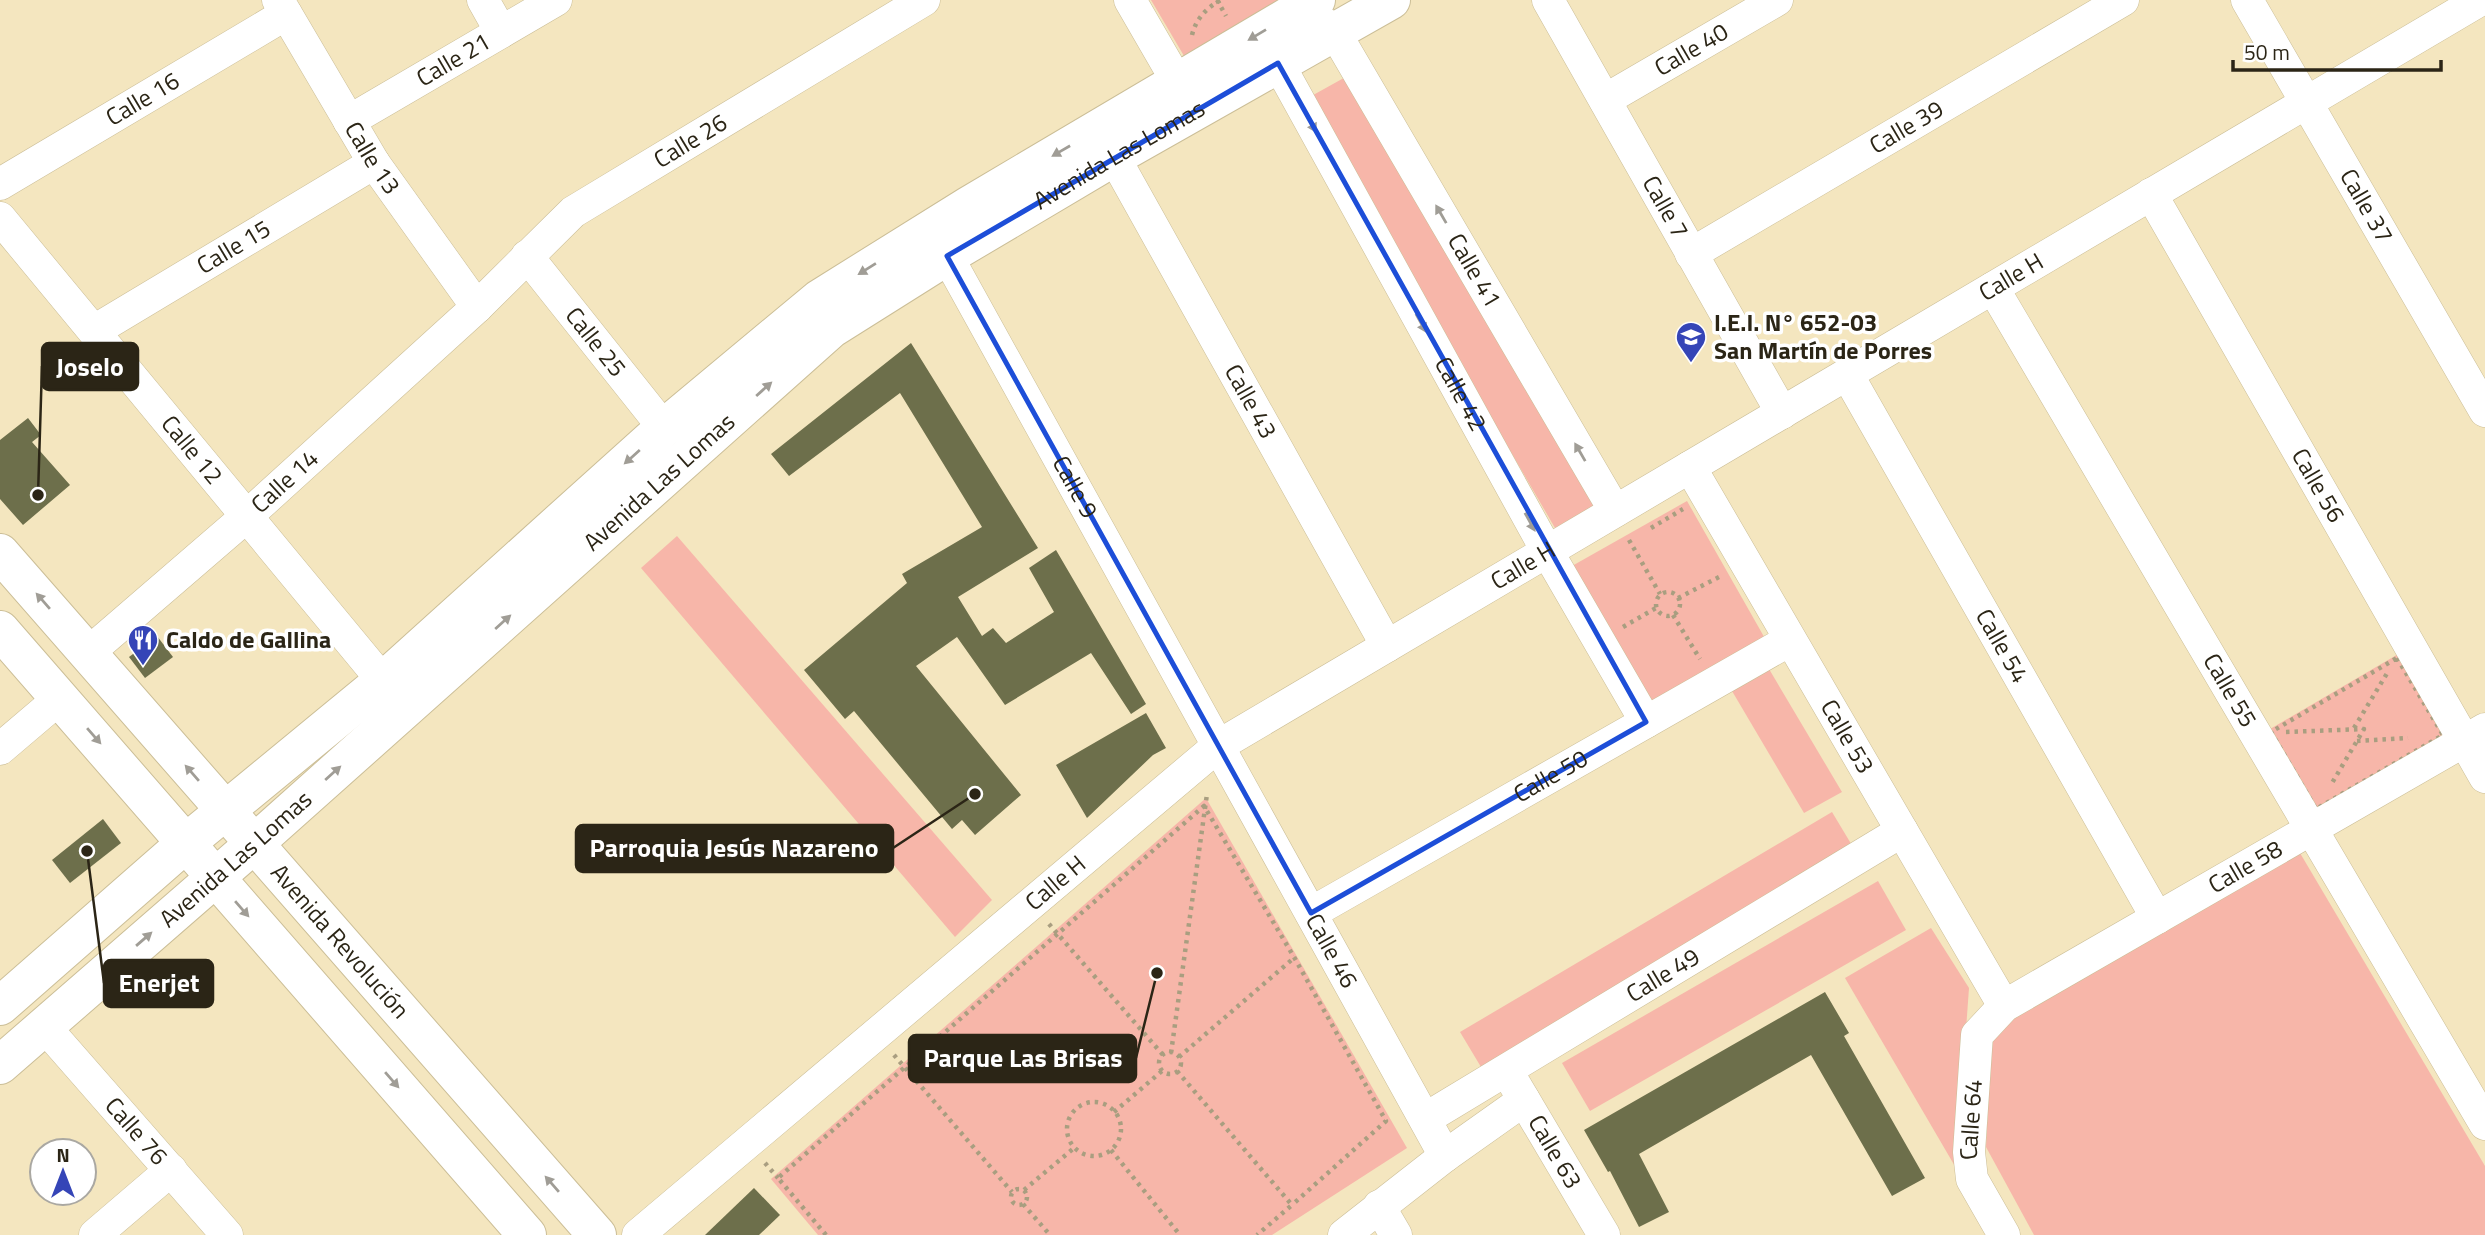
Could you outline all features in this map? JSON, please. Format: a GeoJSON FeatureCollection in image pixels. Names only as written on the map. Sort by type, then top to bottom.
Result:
{"type":"FeatureCollection","features":[{"type":"Feature","properties":{"kind":"street"},"geometry":{"type":"LineString","coordinates":[[483,0],[502,32]]}},
{"type":"Feature","properties":{"kind":"street","name":"Calle 21"},"geometry":{"type":"LineString","coordinates":[[349,121],[556,0]]}},
{"type":"Feature","properties":{"kind":"street","name":"Calle 26"},"geometry":{"type":"LineString","coordinates":[[477,307],[573,212],[924,0]]}},
{"type":"Feature","properties":{"kind":"street"},"geometry":{"type":"LineString","coordinates":[[1130,0],[1178,83]]}},
{"type":"Feature","properties":{"kind":"street","name":"Avenida Las Lomas"},"geometry":{"type":"LineString","coordinates":[[0,1065],[255,843],[831,329],[940,242],[1178,83],[1313,9],[1391,0]]}},
{"type":"Feature","properties":{"kind":"street","name":"Calle 7"},"geometry":{"type":"LineString","coordinates":[[1548,0],[1782,413]]}},
{"type":"Feature","properties":{"kind":"street","name":"Calle 40"},"geometry":{"type":"LineString","coordinates":[[1605,100],[1777,0]]}},
{"type":"Feature","properties":{"kind":"street","name":"Calle 39"},"geometry":{"type":"LineString","coordinates":[[1691,254],[2123,0]]}},
{"type":"Feature","properties":{"kind":"street","name":"Calle 37"},"geometry":{"type":"LineString","coordinates":[[2247,0],[2485,411]]}},
{"type":"Feature","properties":{"kind":"street","name":"Calle H"},"geometry":{"type":"LineString","coordinates":[[638,1235],[1218,746],[2483,0]]}},
{"type":"Feature","properties":{"kind":"street","name":"Calle 13"},"geometry":{"type":"LineString","coordinates":[[282,7],[374,163],[477,307]]}},
{"type":"Feature","properties":{"kind":"street","name":"Calle 16"},"geometry":{"type":"LineString","coordinates":[[0,184],[282,7]]}},
{"type":"Feature","properties":{"kind":"street","name":"Avenida Las Lomas"},"geometry":{"type":"LineString","coordinates":[[3,998],[383,681],[664,428],[819,299],[1114,157],[1278,64],[1313,9]]}},
{"type":"Feature","properties":{"kind":"street","name":"Calle 41"},"geometry":{"type":"LineString","coordinates":[[1313,9],[1615,511]]}},
{"type":"Feature","properties":{"kind":"street","name":"Calle 42"},"geometry":{"type":"LineString","coordinates":[[1278,64],[1547,551],[1646,722]]}},
{"type":"Feature","properties":{"kind":"street","name":"Calle 43"},"geometry":{"type":"LineString","coordinates":[[1114,157],[1387,646]]}},
{"type":"Feature","properties":{"kind":"street","name":"Calle 15"},"geometry":{"type":"LineString","coordinates":[[94,331],[374,163]]}},
{"type":"Feature","properties":{"kind":"street","name":"Calle 56"},"geometry":{"type":"LineString","coordinates":[[2151,194],[2405,654],[2474,735],[2485,777]]}},
{"type":"Feature","properties":{"kind":"street","name":"Calle 12"},"geometry":{"type":"LineString","coordinates":[[0,218],[383,681]]}},
{"type":"Feature","properties":{"kind":"street","name":"Calle 9"},"geometry":{"type":"LineString","coordinates":[[940,242],[1218,746]]}},
{"type":"Feature","properties":{"kind":"street","name":"Calle 25"},"geometry":{"type":"LineString","coordinates":[[527,256],[664,428]]}},
{"type":"Feature","properties":{"kind":"street","name":"Calle 55"},"geometry":{"type":"LineString","coordinates":[[1993,288],[2314,815],[2476,1089],[2485,1124]]}},
{"type":"Feature","properties":{"kind":"street","name":"Calle 14"},"geometry":{"type":"LineString","coordinates":[[88,653],[247,516],[477,307]]}},
{"type":"Feature","properties":{"kind":"street","name":"Calle 54"},"geometry":{"type":"LineString","coordinates":[[1847,374],[2157,918]]}},
{"type":"Feature","properties":{"kind":"street","name":"Calle 53"},"geometry":{"type":"LineString","coordinates":[[1690,467],[2004,1006]]}},
{"type":"Feature","properties":{"kind":"street","name":"Avenida Revolución"},"geometry":{"type":"LineString","coordinates":[[0,553],[597,1235]]}},
{"type":"Feature","properties":{"kind":"street"},"geometry":{"type":"LineString","coordinates":[[0,630],[527,1235]]}},
{"type":"Feature","properties":{"kind":"street","name":"Calle 50"},"geometry":{"type":"LineString","coordinates":[[1316,923],[1646,722],[1790,640]]}},
{"type":"Feature","properties":{"kind":"street"},"geometry":{"type":"LineString","coordinates":[[0,749],[60,698]]}},
{"type":"Feature","properties":{"kind":"street","name":"Calle 58"},"geometry":{"type":"LineString","coordinates":[[2004,1006],[2157,918],[2314,815],[2474,735]]}},
{"type":"Feature","properties":{"kind":"street","name":"Calle 46"},"geometry":{"type":"LineString","coordinates":[[1218,746],[1445,1156]]}},
{"type":"Feature","properties":{"kind":"street","name":"Calle 49"},"geometry":{"type":"LineString","coordinates":[[1425,1119],[1902,831]]}},
{"type":"Feature","properties":{"kind":"street","name":"Calle 64"},"geometry":{"type":"LineString","coordinates":[[2004,1006],[1977,1035],[1969,1152],[1972,1179],[2004,1235]]}},
{"type":"Feature","properties":{"kind":"street","name":"Calle 76"},"geometry":{"type":"LineString","coordinates":[[44,1026],[227,1235]]}},
{"type":"Feature","properties":{"kind":"street","name":"Calle 63"},"geometry":{"type":"LineString","coordinates":[[1506,1070],[1604,1235]]}},
{"type":"Feature","properties":{"kind":"street"},"geometry":{"type":"LineString","coordinates":[[1343,1235],[1445,1156],[1524,1100]]}},
{"type":"Feature","properties":{"kind":"street"},"geometry":{"type":"LineString","coordinates":[[95,1235],[171,1170]]}},
{"type":"Feature","properties":{"kind":"street"},"geometry":{"type":"LineString","coordinates":[[1379,1206],[1396,1235]]}},
{"type":"Feature","properties":{"kind":"path"},"geometry":{"type":"LineString","coordinates":[[1619,545],[1684,509],[1690,520]]}},
{"type":"Feature","properties":{"kind":"path"},"geometry":{"type":"LineString","coordinates":[[1629,540],[1660,594]]}},
{"type":"Feature","properties":{"kind":"path"},"geometry":{"type":"LineString","coordinates":[[1716,564],[1728,586]]}},
{"type":"Feature","properties":{"kind":"path"},"geometry":{"type":"LineString","coordinates":[[1678,598],[1722,575]]}},
{"type":"Feature","properties":{"kind":"path"},"geometry":{"type":"LineString","coordinates":[[1668,592],[1678,598],[1680,606],[1673,615],[1661,615],[1656,608],[1656,600],[1660,594],[1668,592]]}},
{"type":"Feature","properties":{"kind":"path"},"geometry":{"type":"LineString","coordinates":[[1616,631],[1656,608]]}},
{"type":"Feature","properties":{"kind":"path"},"geometry":{"type":"LineString","coordinates":[[1673,615],[1706,670]]}},
{"type":"Feature","properties":{"kind":"path"},"geometry":{"type":"LineString","coordinates":[[2353,729],[2405,654]]}},
{"type":"Feature","properties":{"kind":"path"},"geometry":{"type":"LineString","coordinates":[[2264,734],[2405,654]]}},
{"type":"Feature","properties":{"kind":"path"},"geometry":{"type":"LineString","coordinates":[[2264,734],[2314,815],[2443,735],[2405,654]]}},
{"type":"Feature","properties":{"kind":"path"},"geometry":{"type":"LineString","coordinates":[[2264,734],[2364,729],[2329,787]]}},
{"type":"Feature","properties":{"kind":"path"},"geometry":{"type":"LineString","coordinates":[[1171,1053],[1204,806],[1218,746]]}},
{"type":"Feature","properties":{"kind":"path"},"geometry":{"type":"LineString","coordinates":[[826,1235],[778,1178],[1204,806]]}},
{"type":"Feature","properties":{"kind":"path"},"geometry":{"type":"LineString","coordinates":[[1204,806],[1294,957],[1386,1121],[1257,1235]]}},
{"type":"Feature","properties":{"kind":"path"},"geometry":{"type":"LineString","coordinates":[[1031,904],[1163,1055]]}},
{"type":"Feature","properties":{"kind":"path"},"geometry":{"type":"LineString","coordinates":[[1179,1057],[1294,957],[1316,923]]}},
{"type":"Feature","properties":{"kind":"path"},"geometry":{"type":"LineString","coordinates":[[876,1034],[1012,1192]]}},
{"type":"Feature","properties":{"kind":"path"},"geometry":{"type":"LineString","coordinates":[[1171,1053],[1179,1057],[1181,1064],[1177,1071],[1172,1074],[1162,1071],[1159,1061],[1163,1055],[1171,1053]]}},
{"type":"Feature","properties":{"kind":"path"},"geometry":{"type":"LineString","coordinates":[[1114,1112],[1162,1071]]}},
{"type":"Feature","properties":{"kind":"path"},"geometry":{"type":"LineString","coordinates":[[1177,1071],[1292,1205]]}},
{"type":"Feature","properties":{"kind":"path"},"geometry":{"type":"LineString","coordinates":[[1085,1104],[1102,1104],[1114,1112],[1121,1130],[1119,1139],[1111,1150],[1091,1156],[1074,1148],[1067,1132],[1068,1123],[1077,1108],[1085,1104]]}},
{"type":"Feature","properties":{"kind":"path"},"geometry":{"type":"LineString","coordinates":[[1024,1190],[1074,1148]]}},
{"type":"Feature","properties":{"kind":"path"},"geometry":{"type":"LineString","coordinates":[[1111,1150],[1180,1235]]}},
{"type":"Feature","properties":{"kind":"path"},"geometry":{"type":"LineString","coordinates":[[1023,1204],[1018,1205],[1010,1197],[1017,1188],[1024,1190]]}},
{"type":"Feature","properties":{"kind":"path"},"geometry":{"type":"LineString","coordinates":[[1023,1204],[1027,1197],[1024,1190]]}},
{"type":"Feature","properties":{"kind":"path"},"geometry":{"type":"LineString","coordinates":[[1023,1204],[1050,1235]]}},
{"type":"Feature","properties":{"kind":"highlighted area"},"geometry":{"type":"Polygon","coordinates":[[[1278,63],[1646,722],[1311,913],[947,256],[1278,63]]]}},
{"type":"Feature","properties":{"kind":"shaded area"},"geometry":{"type":"Polygon","coordinates":[[[1151,0],[1281,0],[1187,61],[1151,0]]]}},
{"type":"Feature","properties":{"kind":"shaded area"},"geometry":{"type":"Polygon","coordinates":[[[1351,74],[1600,502],[1555,528],[1306,99],[1351,74]]]}},
{"type":"Feature","properties":{"kind":"shaded area"},"geometry":{"type":"Polygon","coordinates":[[[1687,501],[1767,642],[1652,707],[1572,566],[1687,501]]]}},
{"type":"Feature","properties":{"kind":"shaded area"},"geometry":{"type":"Polygon","coordinates":[[[677,536],[992,900],[955,937],[641,568],[677,536]]]}},
{"type":"Feature","properties":{"kind":"shaded area"},"geometry":{"type":"Polygon","coordinates":[[[2400,653],[2449,736],[2314,815],[2265,732],[2400,653]]]}},
{"type":"Feature","properties":{"kind":"shaded area"},"geometry":{"type":"Polygon","coordinates":[[[1769,669],[1842,792],[1804,813],[1732,691],[1769,669]]]}},
{"type":"Feature","properties":{"kind":"shaded area"},"geometry":{"type":"Polygon","coordinates":[[[1206,798],[1407,1148],[1272,1235],[818,1235],[771,1179],[1206,798]]]}},
{"type":"Feature","properties":{"kind":"shaded area"},"geometry":{"type":"Polygon","coordinates":[[[1832,812],[1853,847],[1481,1067],[1460,1032],[1832,812]]]}},
{"type":"Feature","properties":{"kind":"shaded area"},"geometry":{"type":"Polygon","coordinates":[[[2300,853],[2485,1166],[2485,1235],[2034,1235],[1986,1147],[1991,1036],[2002,1024],[2300,853]]]}},
{"type":"Feature","properties":{"kind":"shaded area"},"geometry":{"type":"Polygon","coordinates":[[[1878,881],[1906,930],[1590,1111],[1562,1063],[1878,881]]]}},
{"type":"Feature","properties":{"kind":"shaded area"},"geometry":{"type":"Polygon","coordinates":[[[1931,928],[1969,988],[1956,1168],[1845,978],[1931,928]]]}},
{"type":"Feature","properties":{"kind":"building"},"geometry":{"type":"Polygon","coordinates":[[[911,343],[1038,548],[958,597],[982,636],[993,628],[1006,643],[1054,612],[1029,568],[1056,550],[1146,704],[1131,714],[1091,653],[1005,705],[957,637],[916,666],[1021,795],[975,835],[962,820],[952,829],[854,711],[845,719],[804,670],[907,583],[902,574],[982,527],[900,393],[789,476],[771,454],[911,343]]]}},
{"type":"Feature","properties":{"kind":"building"},"geometry":{"type":"Polygon","coordinates":[[[28,418],[41,435],[32,442],[70,485],[23,525],[0,499],[0,440],[28,418]]]}},
{"type":"Feature","properties":{"kind":"building"},"geometry":{"type":"Polygon","coordinates":[[[157,636],[173,657],[145,678],[129,657],[157,636]]]}},
{"type":"Feature","properties":{"kind":"building"},"geometry":{"type":"Polygon","coordinates":[[[1146,713],[1166,748],[1153,755],[1087,818],[1056,765],[1146,713]]]}},
{"type":"Feature","properties":{"kind":"building"},"geometry":{"type":"Polygon","coordinates":[[[103,819],[121,843],[70,883],[52,860],[103,819]]]}},
{"type":"Feature","properties":{"kind":"building"},"geometry":{"type":"Polygon","coordinates":[[[1825,992],[1849,1033],[1844,1036],[1925,1178],[1892,1196],[1811,1055],[1639,1154],[1669,1212],[1639,1227],[1610,1171],[1608,1172],[1584,1130],[1825,992]]]}},
{"type":"Feature","properties":{"kind":"building"},"geometry":{"type":"Polygon","coordinates":[[[754,1188],[780,1215],[759,1235],[705,1235],[754,1188]]]}},
{"type":"Feature","properties":{"kind":"place","name":"I.E.I. N° 652-03 San Martín de Porres"},"geometry":{"type":"Point","coordinates":[1691,364]}},
{"type":"Feature","properties":{"kind":"place","name":"Joselo"},"geometry":{"type":"Point","coordinates":[38,495]}},
{"type":"Feature","properties":{"kind":"place","name":"Caldo de Gallina"},"geometry":{"type":"Point","coordinates":[143,667]}},
{"type":"Feature","properties":{"kind":"place","name":"Parroquia Jesús Nazareno"},"geometry":{"type":"Point","coordinates":[975,794]}},
{"type":"Feature","properties":{"kind":"place","name":"Enerjet"},"geometry":{"type":"Point","coordinates":[87,851]}},
{"type":"Feature","properties":{"kind":"place","name":"Parque Las Brisas"},"geometry":{"type":"Point","coordinates":[1157,973]}}]}
